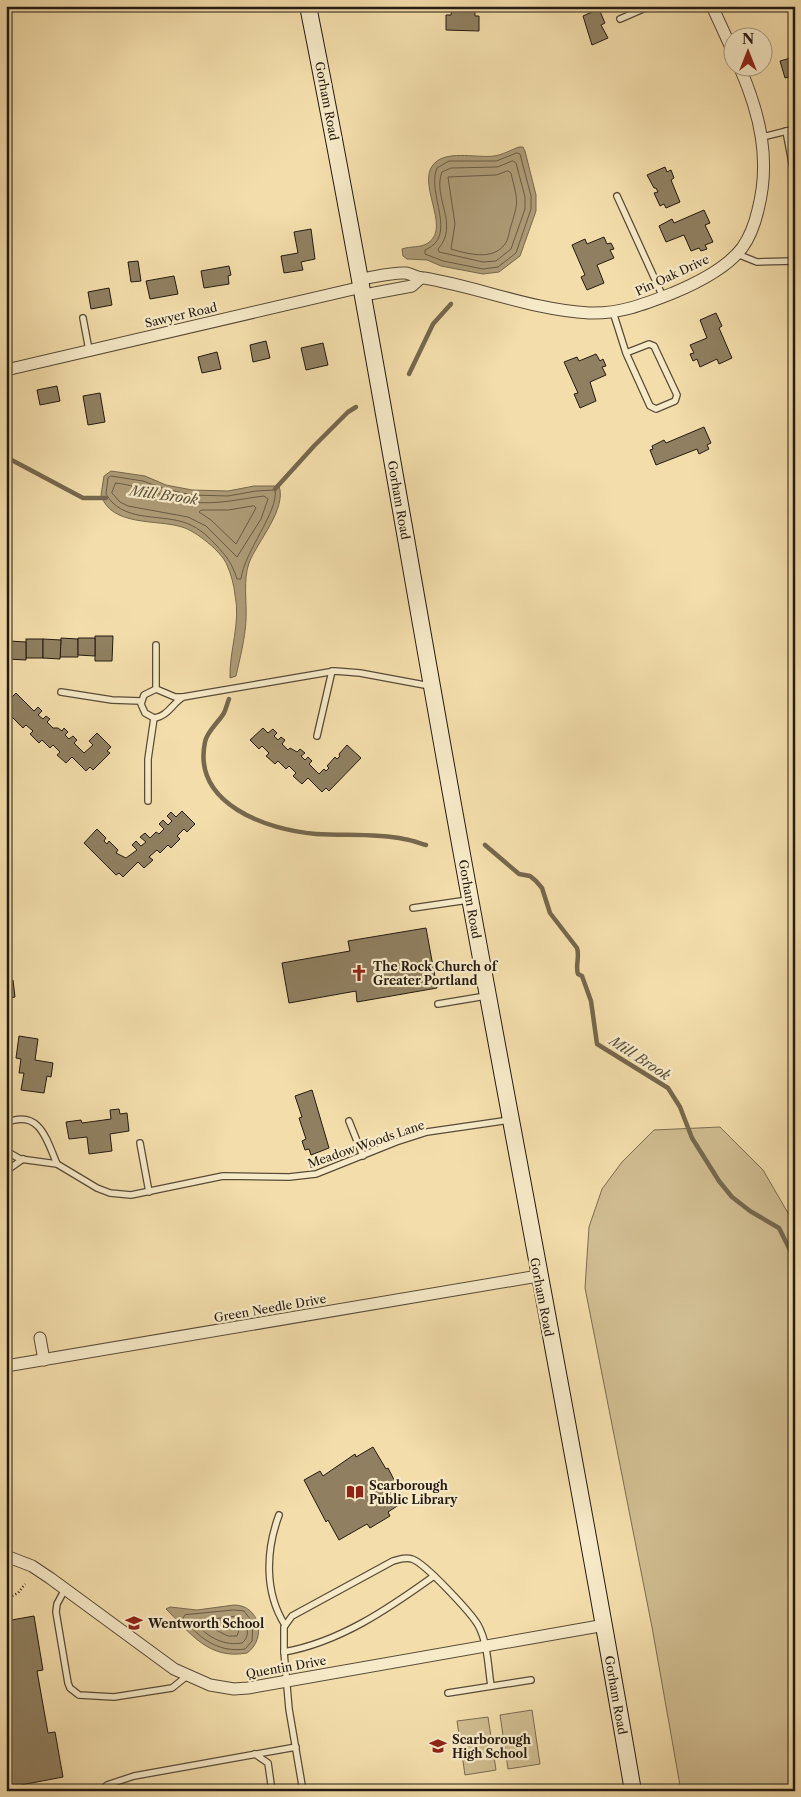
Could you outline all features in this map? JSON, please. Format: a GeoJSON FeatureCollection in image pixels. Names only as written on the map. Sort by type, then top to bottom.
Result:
{"type":"FeatureCollection","features":[{"type":"Feature","properties":{"kind":"main road","name":"Gorham Road"},"geometry":{"type":"LineString","coordinates":[[308,6],[362,287],[470,899],[633,1791]]}},
{"type":"Feature","properties":{"kind":"street"},"geometry":{"type":"LineString","coordinates":[[712,6],[724,32]]}},
{"type":"Feature","properties":{"kind":"street","name":"Pin Oak Drive"},"geometry":{"type":"LineString","coordinates":[[362,287],[403,273],[558,309],[613,312],[643,305],[712,272],[737,254],[751,233],[760,202],[764,169],[762,137],[753,98],[744,78]]}},
{"type":"Feature","properties":{"kind":"street"},"geometry":{"type":"LineString","coordinates":[[362,287],[412,286],[421,278]]}},
{"type":"Feature","properties":{"kind":"street","name":"Sawyer Road"},"geometry":{"type":"LineString","coordinates":[[6,370],[362,287]]}},
{"type":"Feature","properties":{"kind":"street","name":"Green Needle Drive"},"geometry":{"type":"LineString","coordinates":[[6,1366],[538,1276]]}},
{"type":"Feature","properties":{"kind":"street"},"geometry":{"type":"LineString","coordinates":[[40,1338],[44,1360]]}},
{"type":"Feature","properties":{"kind":"street","name":"Quentin Drive"},"geometry":{"type":"LineString","coordinates":[[6,1556],[32,1566],[151,1653],[187,1676],[210,1685],[234,1689],[604,1625]]}},
{"type":"Feature","properties":{"kind":"lane"},"geometry":{"type":"LineString","coordinates":[[620,19],[650,6]]}},
{"type":"Feature","properties":{"kind":"lane"},"geometry":{"type":"LineString","coordinates":[[762,137],[795,129]]}},
{"type":"Feature","properties":{"kind":"lane"},"geometry":{"type":"LineString","coordinates":[[786,131],[795,179]]}},
{"type":"Feature","properties":{"kind":"lane"},"geometry":{"type":"LineString","coordinates":[[617,196],[662,297]]}},
{"type":"Feature","properties":{"kind":"lane"},"geometry":{"type":"LineString","coordinates":[[737,254],[757,262],[795,261]]}},
{"type":"Feature","properties":{"kind":"lane"},"geometry":{"type":"LineString","coordinates":[[613,312],[626,353],[650,406],[656,409],[675,401],[677,395],[654,346],[649,344],[626,353]]}},
{"type":"Feature","properties":{"kind":"lane"},"geometry":{"type":"LineString","coordinates":[[83,318],[88,350]]}},
{"type":"Feature","properties":{"kind":"lane"},"geometry":{"type":"LineString","coordinates":[[156,645],[156,689]]}},
{"type":"Feature","properties":{"kind":"lane"},"geometry":{"type":"LineString","coordinates":[[182,697],[174,703],[164,716],[154,718],[145,714],[142,701],[146,692],[156,689],[175,697],[182,697],[332,672],[354,672],[432,686]]}},
{"type":"Feature","properties":{"kind":"lane"},"geometry":{"type":"LineString","coordinates":[[317,736],[332,672]]}},
{"type":"Feature","properties":{"kind":"lane"},"geometry":{"type":"LineString","coordinates":[[60,692],[112,700],[142,701]]}},
{"type":"Feature","properties":{"kind":"lane"},"geometry":{"type":"LineString","coordinates":[[148,801],[148,759],[154,718]]}},
{"type":"Feature","properties":{"kind":"lane"},"geometry":{"type":"LineString","coordinates":[[413,908],[470,899]]}},
{"type":"Feature","properties":{"kind":"lane"},"geometry":{"type":"LineString","coordinates":[[438,1004],[488,996]]}},
{"type":"Feature","properties":{"kind":"lane"},"geometry":{"type":"LineString","coordinates":[[6,1123],[25,1120],[38,1126],[45,1134],[57,1164]]}},
{"type":"Feature","properties":{"kind":"lane","name":"Meadow Woods Lane"},"geometry":{"type":"LineString","coordinates":[[6,1151],[22,1159],[57,1164],[97,1188],[110,1193],[130,1195],[223,1176],[304,1176],[316,1174],[427,1132],[510,1120]]}},
{"type":"Feature","properties":{"kind":"lane"},"geometry":{"type":"LineString","coordinates":[[349,1121],[363,1156]]}},
{"type":"Feature","properties":{"kind":"lane"},"geometry":{"type":"LineString","coordinates":[[140,1143],[150,1192]]}},
{"type":"Feature","properties":{"kind":"lane"},"geometry":{"type":"LineString","coordinates":[[6,1171],[22,1159]]}},
{"type":"Feature","properties":{"kind":"lane"},"geometry":{"type":"LineString","coordinates":[[279,1515],[272,1534],[270,1569],[275,1606],[285,1625]]}},
{"type":"Feature","properties":{"kind":"lane"},"geometry":{"type":"LineString","coordinates":[[303,1791],[286,1681],[284,1652],[283,1632],[285,1625],[292,1616],[399,1559],[415,1560],[434,1576],[478,1625],[485,1646],[491,1686]]}},
{"type":"Feature","properties":{"kind":"lane"},"geometry":{"type":"LineString","coordinates":[[284,1652],[303,1649],[337,1638],[401,1599],[434,1576]]}},
{"type":"Feature","properties":{"kind":"lane"},"geometry":{"type":"LineString","coordinates":[[65,1589],[57,1604],[56,1612],[68,1683],[74,1692],[86,1696],[128,1696],[172,1688],[187,1676]]}},
{"type":"Feature","properties":{"kind":"lane"},"geometry":{"type":"LineString","coordinates":[[448,1693],[531,1680]]}},
{"type":"Feature","properties":{"kind":"lane"},"geometry":{"type":"LineString","coordinates":[[101,1791],[107,1785],[134,1776],[296,1746]]}},
{"type":"Feature","properties":{"kind":"lane"},"geometry":{"type":"LineString","coordinates":[[255,1754],[268,1763],[272,1791]]}},
{"type":"Feature","properties":{"kind":"path"},"geometry":{"type":"LineString","coordinates":[[6,1599],[18,1592],[25,1584]]}},
{"type":"Feature","properties":{"kind":"shaded area"},"geometry":{"type":"Polygon","coordinates":[[[720,1127],[763,1170],[795,1225],[795,1791],[681,1791],[652,1627],[585,1288],[589,1227],[602,1189],[622,1162],[654,1130],[720,1127]]]}},
{"type":"Feature","properties":{"kind":"shaded area"},"geometry":{"type":"Polygon","coordinates":[[[532,1710],[540,1764],[508,1769],[500,1715],[532,1710]]]}},
{"type":"Feature","properties":{"kind":"shaded area"},"geometry":{"type":"Polygon","coordinates":[[[488,1717],[496,1770],[465,1775],[457,1721],[488,1717]]]}},
{"type":"Feature","properties":{"kind":"water"},"geometry":{"type":"Polygon","coordinates":[[[523,147],[525,151],[536,195],[536,211],[520,256],[499,272],[483,274],[441,266],[427,260],[407,259],[403,256],[402,249],[425,245],[435,236],[435,215],[429,179],[430,169],[437,161],[449,156],[494,156],[523,147]]]}},
{"type":"Feature","properties":{"kind":"water"},"geometry":{"type":"Polygon","coordinates":[[[111,471],[145,476],[166,485],[192,490],[228,491],[254,486],[279,486],[279,505],[247,570],[245,627],[236,676],[230,678],[237,616],[236,605],[234,587],[224,560],[208,543],[188,529],[136,520],[114,512],[106,505],[101,495],[104,476],[111,471]]]}},
{"type":"Feature","properties":{"kind":"water"},"geometry":{"type":"Polygon","coordinates":[[[234,1605],[243,1606],[250,1611],[255,1616],[258,1624],[257,1640],[247,1653],[222,1653],[211,1649],[193,1636],[166,1609],[170,1607],[197,1610],[234,1605]]]}},
{"type":"Feature","properties":{"kind":"building"},"geometry":{"type":"Polygon","coordinates":[[[452,6],[475,6],[475,16],[479,16],[479,31],[446,30],[446,15],[451,15],[452,6]]]}},
{"type":"Feature","properties":{"kind":"building"},"geometry":{"type":"Polygon","coordinates":[[[599,9],[605,23],[601,25],[608,38],[592,45],[583,16],[599,9]]]}},
{"type":"Feature","properties":{"kind":"building"},"geometry":{"type":"Polygon","coordinates":[[[794,57],[795,75],[785,78],[780,61],[794,57]]]}},
{"type":"Feature","properties":{"kind":"building"},"geometry":{"type":"Polygon","coordinates":[[[665,167],[667,172],[671,170],[674,178],[671,180],[680,202],[666,208],[664,204],[660,206],[654,193],[658,192],[647,175],[665,167]]]}},
{"type":"Feature","properties":{"kind":"building"},"geometry":{"type":"Polygon","coordinates":[[[704,210],[710,223],[705,225],[713,242],[705,245],[707,249],[701,251],[699,248],[691,251],[684,235],[666,242],[659,226],[672,219],[674,223],[704,210]]]}},
{"type":"Feature","properties":{"kind":"building"},"geometry":{"type":"Polygon","coordinates":[[[311,229],[315,259],[301,262],[303,270],[284,273],[281,256],[298,253],[294,232],[311,229]]]}},
{"type":"Feature","properties":{"kind":"building"},"geometry":{"type":"Polygon","coordinates":[[[604,237],[607,244],[611,243],[614,249],[610,250],[614,258],[597,265],[604,283],[587,290],[581,277],[585,275],[572,245],[585,239],[587,244],[604,237]]]}},
{"type":"Feature","properties":{"kind":"building"},"geometry":{"type":"Polygon","coordinates":[[[138,261],[141,281],[131,282],[128,262],[138,261]]]}},
{"type":"Feature","properties":{"kind":"building"},"geometry":{"type":"Polygon","coordinates":[[[229,266],[231,275],[228,276],[229,284],[204,288],[201,271],[229,266]]]}},
{"type":"Feature","properties":{"kind":"building"},"geometry":{"type":"Polygon","coordinates":[[[174,276],[178,294],[150,299],[146,281],[174,276]]]}},
{"type":"Feature","properties":{"kind":"building"},"geometry":{"type":"Polygon","coordinates":[[[109,288],[112,305],[91,309],[88,292],[109,288]]]}},
{"type":"Feature","properties":{"kind":"building"},"geometry":{"type":"Polygon","coordinates":[[[716,313],[722,326],[719,328],[732,358],[719,364],[717,359],[700,367],[697,359],[693,361],[690,354],[694,353],[690,345],[707,338],[700,320],[716,313]]]}},
{"type":"Feature","properties":{"kind":"building"},"geometry":{"type":"Polygon","coordinates":[[[266,341],[270,358],[253,362],[250,345],[266,341]]]}},
{"type":"Feature","properties":{"kind":"building"},"geometry":{"type":"Polygon","coordinates":[[[323,343],[328,365],[306,370],[301,348],[323,343]]]}},
{"type":"Feature","properties":{"kind":"building"},"geometry":{"type":"Polygon","coordinates":[[[217,352],[221,369],[202,373],[198,357],[217,352]]]}},
{"type":"Feature","properties":{"kind":"building"},"geometry":{"type":"Polygon","coordinates":[[[596,354],[600,361],[603,359],[606,366],[602,367],[606,375],[590,382],[596,401],[580,408],[574,394],[578,393],[564,362],[577,357],[579,361],[596,354]]]}},
{"type":"Feature","properties":{"kind":"building"},"geometry":{"type":"Polygon","coordinates":[[[57,386],[60,401],[40,405],[37,390],[57,386]]]}},
{"type":"Feature","properties":{"kind":"building"},"geometry":{"type":"Polygon","coordinates":[[[100,393],[105,422],[88,425],[83,396],[100,393]]]}},
{"type":"Feature","properties":{"kind":"building"},"geometry":{"type":"Polygon","coordinates":[[[704,427],[711,443],[707,445],[709,449],[699,454],[697,449],[656,465],[650,450],[653,449],[652,446],[664,440],[666,443],[704,427]]]}},
{"type":"Feature","properties":{"kind":"building"},"geometry":{"type":"Polygon","coordinates":[[[95,636],[113,636],[112,661],[95,661],[95,636]]]}},
{"type":"Feature","properties":{"kind":"building"},"geometry":{"type":"Polygon","coordinates":[[[61,638],[78,639],[78,657],[60,657],[61,638]]]}},
{"type":"Feature","properties":{"kind":"building"},"geometry":{"type":"Polygon","coordinates":[[[78,638],[95,638],[95,656],[78,655],[78,638]]]}},
{"type":"Feature","properties":{"kind":"building"},"geometry":{"type":"Polygon","coordinates":[[[26,639],[43,639],[43,658],[26,658],[26,639]]]}},
{"type":"Feature","properties":{"kind":"building"},"geometry":{"type":"Polygon","coordinates":[[[43,639],[61,640],[60,659],[43,658],[43,639]]]}},
{"type":"Feature","properties":{"kind":"building"},"geometry":{"type":"Polygon","coordinates":[[[9,641],[26,642],[26,660],[8,659],[9,641]]]}},
{"type":"Feature","properties":{"kind":"building"},"geometry":{"type":"Polygon","coordinates":[[[16,693],[34,711],[38,707],[42,711],[38,715],[43,719],[46,716],[50,719],[47,722],[53,728],[58,728],[62,731],[64,728],[68,732],[65,735],[69,739],[73,736],[77,740],[74,743],[84,753],[93,745],[89,741],[97,733],[111,747],[107,751],[110,753],[93,770],[90,767],[86,771],[72,757],[66,763],[57,755],[60,752],[53,745],[50,748],[42,740],[39,743],[30,734],[33,731],[26,725],[23,728],[6,711],[6,703],[16,693]]]}},
{"type":"Feature","properties":{"kind":"building"},"geometry":{"type":"Polygon","coordinates":[[[263,728],[268,733],[273,729],[277,733],[274,736],[278,740],[281,737],[285,740],[282,744],[288,750],[290,748],[297,752],[300,749],[305,753],[301,756],[305,760],[308,757],[312,761],[309,764],[319,774],[324,769],[326,771],[329,768],[327,766],[335,757],[337,759],[340,756],[339,754],[347,745],[361,758],[329,791],[326,788],[322,792],[308,778],[302,784],[293,776],[296,773],[289,766],[286,769],[278,761],[275,764],[266,756],[269,753],[262,746],[259,749],[250,740],[263,728]]]}},
{"type":"Feature","properties":{"kind":"building"},"geometry":{"type":"Polygon","coordinates":[[[182,811],[195,824],[187,832],[184,829],[177,836],[180,839],[171,848],[168,845],[160,853],[157,850],[149,857],[153,860],[144,868],[138,862],[123,877],[119,873],[116,875],[84,843],[97,829],[106,838],[104,841],[107,844],[109,841],[118,850],[116,853],[126,858],[137,850],[132,845],[136,841],[141,846],[146,842],[140,837],[145,833],[150,838],[156,832],[159,834],[164,829],[159,824],[163,820],[168,825],[172,821],[167,816],[171,812],[176,817],[182,811]]]}},
{"type":"Feature","properties":{"kind":"building","name":"The Rock Church of Greater Portland"},"geometry":{"type":"Polygon","coordinates":[[[426,928],[437,988],[357,1002],[356,991],[289,1003],[282,963],[350,951],[348,941],[426,928]]]}},
{"type":"Feature","properties":{"kind":"building"},"geometry":{"type":"Polygon","coordinates":[[[13,980],[15,997],[6,999],[6,981],[13,980]]]}},
{"type":"Feature","properties":{"kind":"building"},"geometry":{"type":"Polygon","coordinates":[[[19,1036],[38,1039],[35,1060],[53,1063],[51,1077],[47,1076],[44,1093],[21,1090],[24,1073],[19,1073],[21,1059],[16,1058],[19,1036]]]}},
{"type":"Feature","properties":{"kind":"building"},"geometry":{"type":"Polygon","coordinates":[[[312,1090],[329,1148],[311,1155],[309,1149],[305,1150],[302,1141],[306,1139],[299,1118],[302,1117],[295,1096],[312,1090]]]}},
{"type":"Feature","properties":{"kind":"building"},"geometry":{"type":"Polygon","coordinates":[[[119,1109],[120,1114],[127,1113],[129,1131],[110,1134],[112,1151],[89,1154],[87,1137],[69,1139],[66,1122],[81,1120],[82,1123],[111,1119],[110,1110],[119,1109]]]}},
{"type":"Feature","properties":{"kind":"building","name":"Scarborough Public Library"},"geometry":{"type":"Polygon","coordinates":[[[373,1447],[386,1469],[388,1468],[405,1501],[388,1512],[390,1516],[370,1528],[367,1524],[339,1540],[328,1520],[326,1522],[304,1480],[320,1471],[323,1476],[355,1454],[356,1457],[373,1447]]]}},
{"type":"Feature","properties":{"kind":"building"},"geometry":{"type":"Polygon","coordinates":[[[34,1616],[43,1670],[37,1671],[48,1733],[55,1732],[63,1777],[21,1785],[22,1791],[6,1791],[6,1621],[34,1616]]]}},
{"type":"Feature","properties":{"kind":"waterway"},"geometry":{"type":"LineString","coordinates":[[409,374],[433,324],[451,304]]}},
{"type":"Feature","properties":{"kind":"waterway"},"geometry":{"type":"LineString","coordinates":[[275,489],[314,446],[348,412],[356,407]]}},
{"type":"Feature","properties":{"kind":"waterway","name":"Mill Brook"},"geometry":{"type":"LineString","coordinates":[[6,457],[83,498],[106,498]]}},
{"type":"Feature","properties":{"kind":"waterway","name":"Mill Brook"},"geometry":{"type":"LineString","coordinates":[[229,699],[224,713],[206,738],[204,764],[210,782],[221,797],[237,810],[276,827],[297,831],[316,834],[393,837],[426,845]]}},
{"type":"Feature","properties":{"kind":"waterway","name":"Mill Brook"},"geometry":{"type":"LineString","coordinates":[[485,845],[519,874],[530,876],[536,881],[542,888],[550,913],[577,948],[577,971],[582,976],[591,1001],[597,1044],[668,1088],[680,1107],[692,1138],[719,1181],[732,1197],[750,1211],[779,1228],[795,1260]]}},
{"type":"Feature","properties":{"kind":"place","name":"The Rock Church of Greater Portland"},"geometry":{"type":"Point","coordinates":[359,973]}},
{"type":"Feature","properties":{"kind":"place","name":"Scarborough Public Library"},"geometry":{"type":"Point","coordinates":[355,1492]}},
{"type":"Feature","properties":{"kind":"place","name":"Wentworth School"},"geometry":{"type":"Point","coordinates":[134,1623]}},
{"type":"Feature","properties":{"kind":"place","name":"Scarborough High School"},"geometry":{"type":"Point","coordinates":[438,1746]}}]}
